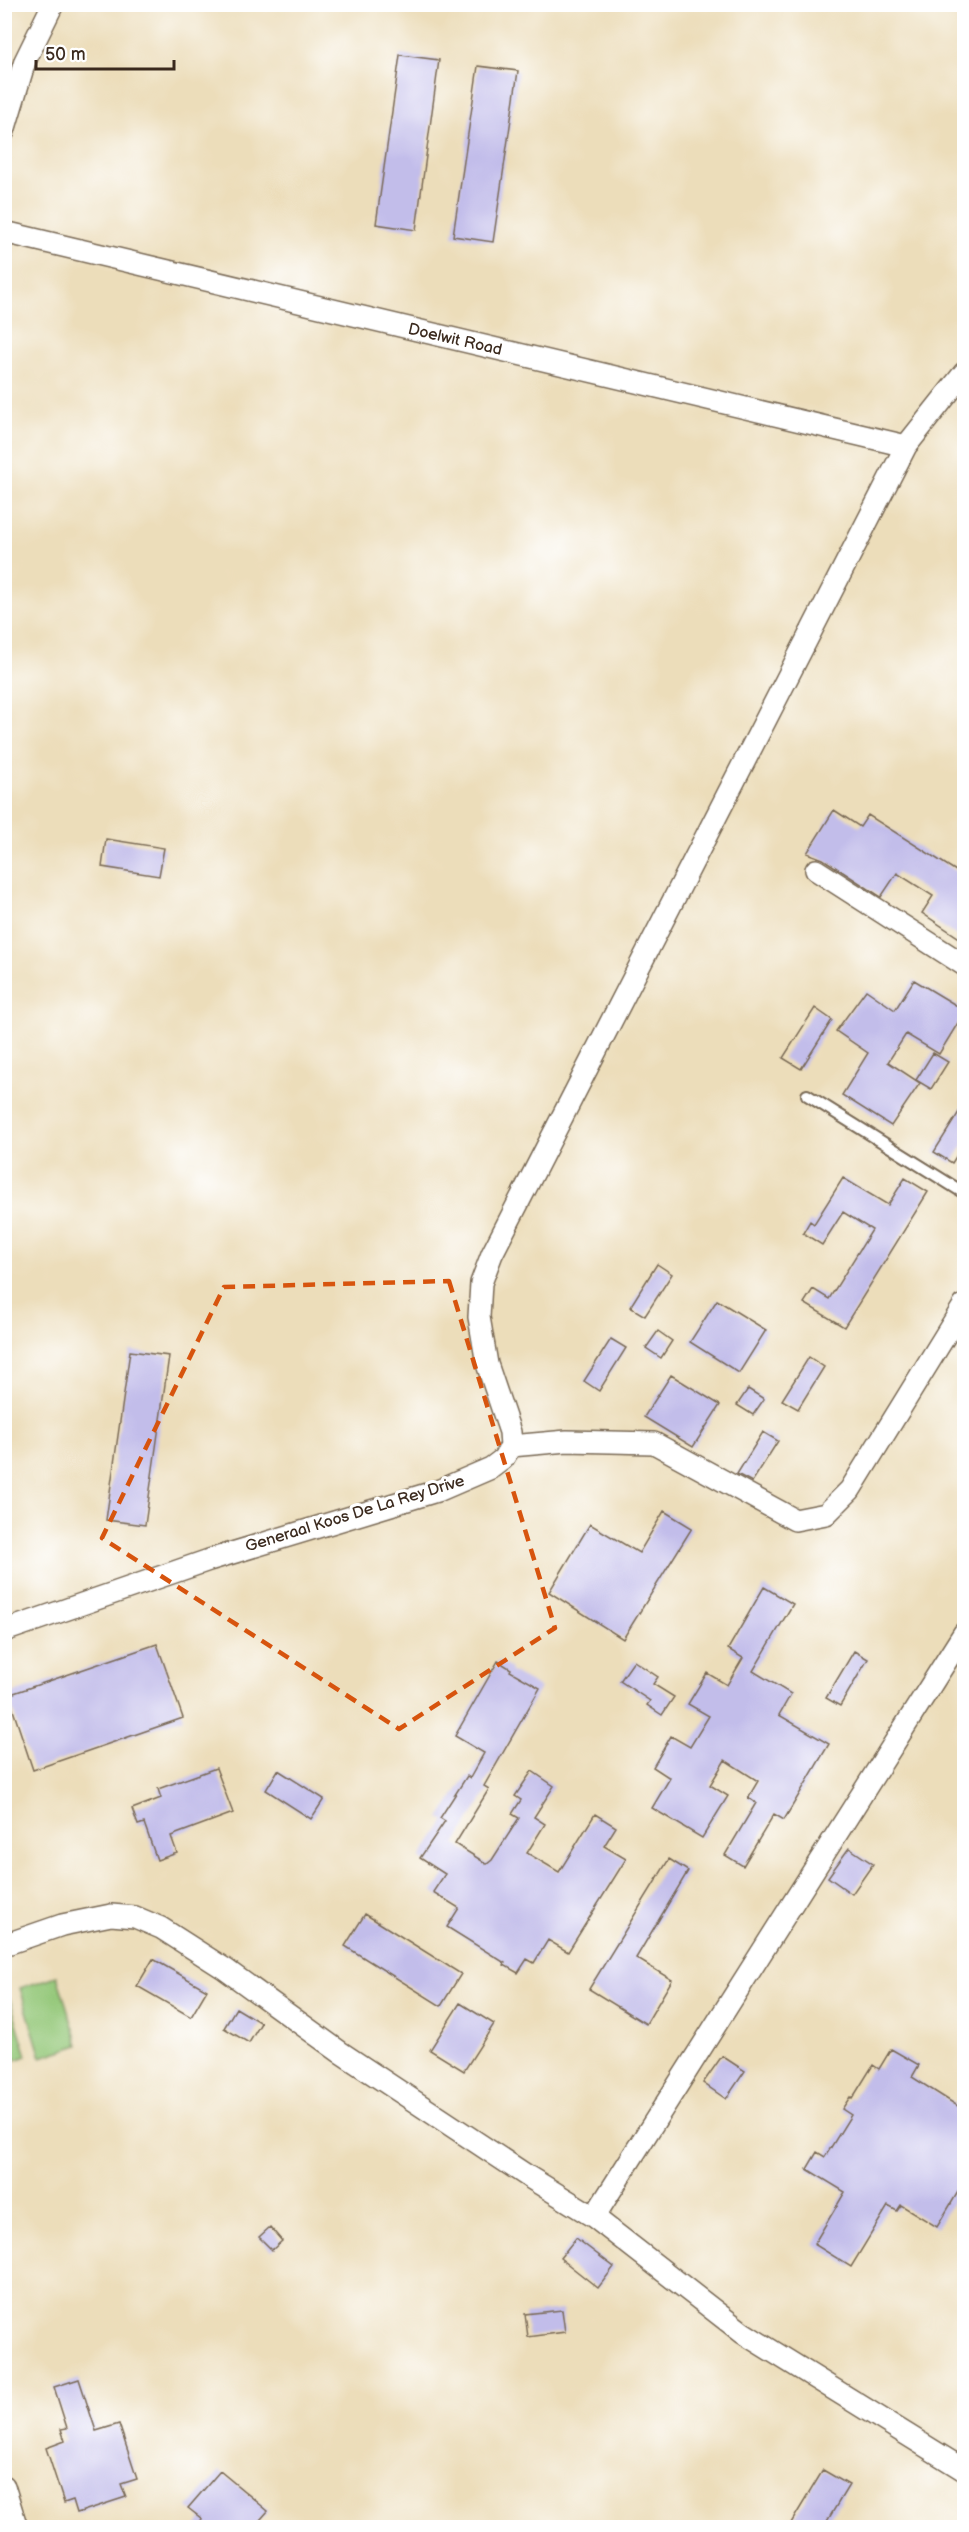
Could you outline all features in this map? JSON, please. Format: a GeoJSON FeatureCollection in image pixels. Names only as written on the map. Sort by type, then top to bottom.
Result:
{"type":"FeatureCollection","features":[{"type":"Feature","properties":{"kind":"street"},"geometry":{"type":"LineString","coordinates":[[4,131],[25,61],[53,4]]}},
{"type":"Feature","properties":{"kind":"street","name":"Doelwit Road"},"geometry":{"type":"LineString","coordinates":[[4,232],[906,446]]}},
{"type":"Feature","properties":{"kind":"street"},"geometry":{"type":"LineString","coordinates":[[964,373],[906,446],[492,1254],[481,1283],[478,1317],[488,1364],[510,1432],[511,1446],[567,1442],[654,1443],[795,1520],[826,1514],[850,1490],[964,1305]]}},
{"type":"Feature","properties":{"kind":"street"},"geometry":{"type":"LineString","coordinates":[[816,870],[964,965]]}},
{"type":"Feature","properties":{"kind":"street","name":"Generaal Koos De La Rey Drive"},"geometry":{"type":"LineString","coordinates":[[4,1631],[209,1560],[440,1490],[491,1468],[503,1459],[511,1446]]}},
{"type":"Feature","properties":{"kind":"street"},"geometry":{"type":"LineString","coordinates":[[594,2217],[964,1633]]}},
{"type":"Feature","properties":{"kind":"street"},"geometry":{"type":"LineString","coordinates":[[4,1945],[62,1925],[111,1915],[135,1917],[161,1928],[225,1969],[340,2052],[529,2177],[594,2217],[743,2333],[964,2470]]}},
{"type":"Feature","properties":{"kind":"street"},"geometry":{"type":"LineString","coordinates":[[4,2486],[17,2528]]}},
{"type":"Feature","properties":{"kind":"lane"},"geometry":{"type":"LineString","coordinates":[[807,1095],[964,1193]]}},
{"type":"Feature","properties":{"kind":"highlighted area"},"geometry":{"type":"Polygon","coordinates":[[[449,1281],[555,1628],[399,1729],[102,1538],[224,1287],[449,1281]]]}},
{"type":"Feature","properties":{"kind":"green space"},"geometry":{"type":"Polygon","coordinates":[[[57,1976],[79,2045],[41,2057],[20,1988],[57,1976]]]}},
{"type":"Feature","properties":{"kind":"green space"},"geometry":{"type":"Polygon","coordinates":[[[9,1997],[27,2056],[5,2063],[5,1998],[9,1997]]]}},
{"type":"Feature","properties":{"kind":"building"},"geometry":{"type":"Polygon","coordinates":[[[400,55],[439,60],[416,230],[376,224],[400,55]]]}},
{"type":"Feature","properties":{"kind":"building"},"geometry":{"type":"Polygon","coordinates":[[[478,66],[518,71],[493,242],[453,236],[478,66]]]}},
{"type":"Feature","properties":{"kind":"building"},"geometry":{"type":"Polygon","coordinates":[[[834,810],[860,827],[868,815],[964,876],[964,941],[922,913],[933,896],[897,873],[881,897],[823,859],[807,853],[834,810]]]}},
{"type":"Feature","properties":{"kind":"building"},"geometry":{"type":"Polygon","coordinates":[[[106,839],[164,848],[159,876],[102,867],[106,839]]]}},
{"type":"Feature","properties":{"kind":"building"},"geometry":{"type":"Polygon","coordinates":[[[914,980],[964,1010],[964,1013],[939,1054],[906,1034],[888,1062],[920,1083],[891,1126],[842,1095],[868,1053],[836,1031],[866,990],[895,1010],[914,980]]]}},
{"type":"Feature","properties":{"kind":"building"},"geometry":{"type":"Polygon","coordinates":[[[815,1008],[832,1020],[801,1069],[783,1058],[815,1008]]]}},
{"type":"Feature","properties":{"kind":"building"},"geometry":{"type":"Polygon","coordinates":[[[933,1053],[948,1062],[931,1089],[916,1080],[933,1053]]]}},
{"type":"Feature","properties":{"kind":"building"},"geometry":{"type":"Polygon","coordinates":[[[964,1104],[964,1144],[952,1163],[934,1152],[964,1104]]]}},
{"type":"Feature","properties":{"kind":"building"},"geometry":{"type":"Polygon","coordinates":[[[843,1178],[888,1205],[905,1178],[928,1192],[844,1327],[804,1303],[813,1289],[829,1299],[872,1230],[843,1212],[822,1245],[803,1233],[810,1221],[814,1224],[843,1178]]]}},
{"type":"Feature","properties":{"kind":"building"},"geometry":{"type":"Polygon","coordinates":[[[657,1264],[672,1274],[645,1316],[630,1307],[657,1264]]]}},
{"type":"Feature","properties":{"kind":"building"},"geometry":{"type":"Polygon","coordinates":[[[717,1300],[766,1330],[739,1373],[690,1342],[717,1300]]]}},
{"type":"Feature","properties":{"kind":"building"},"geometry":{"type":"Polygon","coordinates":[[[658,1331],[672,1341],[661,1358],[646,1348],[658,1331]]]}},
{"type":"Feature","properties":{"kind":"building"},"geometry":{"type":"Polygon","coordinates":[[[611,1339],[626,1348],[599,1391],[584,1381],[611,1339]]]}},
{"type":"Feature","properties":{"kind":"building"},"geometry":{"type":"Polygon","coordinates":[[[130,1351],[169,1356],[145,1525],[106,1520],[130,1351]]]}},
{"type":"Feature","properties":{"kind":"building"},"geometry":{"type":"Polygon","coordinates":[[[809,1357],[824,1367],[798,1409],[782,1400],[809,1357]]]}},
{"type":"Feature","properties":{"kind":"building"},"geometry":{"type":"Polygon","coordinates":[[[671,1375],[720,1405],[693,1447],[644,1417],[671,1375]]]}},
{"type":"Feature","properties":{"kind":"building"},"geometry":{"type":"Polygon","coordinates":[[[748,1389],[764,1399],[753,1415],[737,1405],[748,1389]]]}},
{"type":"Feature","properties":{"kind":"building"},"geometry":{"type":"Polygon","coordinates":[[[763,1432],[778,1441],[752,1482],[737,1474],[763,1432]]]}},
{"type":"Feature","properties":{"kind":"building"},"geometry":{"type":"Polygon","coordinates":[[[664,1511],[692,1528],[623,1639],[549,1592],[590,1524],[639,1553],[664,1511]]]}},
{"type":"Feature","properties":{"kind":"building"},"geometry":{"type":"Polygon","coordinates":[[[764,1587],[793,1604],[753,1671],[791,1694],[779,1715],[829,1744],[784,1820],[774,1814],[743,1866],[725,1855],[756,1803],[748,1798],[758,1781],[725,1760],[710,1785],[728,1796],[702,1838],[652,1808],[670,1778],[653,1767],[671,1736],[690,1747],[709,1716],[688,1704],[707,1673],[727,1685],[743,1658],[728,1649],[764,1587]]]}},
{"type":"Feature","properties":{"kind":"building"},"geometry":{"type":"Polygon","coordinates":[[[157,1644],[183,1718],[33,1770],[8,1695],[157,1644]]]}},
{"type":"Feature","properties":{"kind":"building"},"geometry":{"type":"Polygon","coordinates":[[[854,1651],[868,1659],[840,1706],[826,1698],[854,1651]]]}},
{"type":"Feature","properties":{"kind":"building"},"geometry":{"type":"Polygon","coordinates":[[[498,1661],[511,1669],[510,1671],[540,1688],[484,1786],[489,1789],[455,1844],[487,1864],[492,1860],[519,1818],[512,1814],[521,1800],[515,1796],[532,1771],[554,1786],[534,1817],[545,1824],[527,1853],[559,1872],[595,1814],[616,1827],[604,1846],[626,1859],[568,1952],[548,1940],[534,1963],[527,1959],[518,1973],[447,1927],[459,1908],[433,1892],[445,1874],[420,1858],[445,1821],[440,1818],[467,1776],[470,1778],[484,1753],[455,1736],[498,1661]]]}},
{"type":"Feature","properties":{"kind":"building"},"geometry":{"type":"Polygon","coordinates":[[[634,1661],[658,1677],[653,1684],[674,1697],[662,1715],[647,1705],[650,1701],[620,1681],[634,1661]]]}},
{"type":"Feature","properties":{"kind":"building"},"geometry":{"type":"Polygon","coordinates":[[[216,1768],[233,1813],[171,1836],[177,1853],[157,1860],[144,1823],[138,1825],[132,1809],[161,1798],[158,1789],[216,1768]]]}},
{"type":"Feature","properties":{"kind":"building"},"geometry":{"type":"Polygon","coordinates":[[[278,1770],[324,1799],[311,1819],[266,1790],[278,1770]]]}},
{"type":"Feature","properties":{"kind":"building"},"geometry":{"type":"Polygon","coordinates":[[[849,1848],[873,1864],[852,1894],[828,1877],[849,1848]]]}},
{"type":"Feature","properties":{"kind":"building"},"geometry":{"type":"Polygon","coordinates":[[[669,1859],[688,1871],[636,1958],[672,1980],[646,2024],[589,1989],[669,1859]]]}},
{"type":"Feature","properties":{"kind":"building"},"geometry":{"type":"Polygon","coordinates":[[[365,1914],[461,1974],[441,2006],[345,1946],[365,1914]]]}},
{"type":"Feature","properties":{"kind":"building"},"geometry":{"type":"Polygon","coordinates":[[[153,1959],[207,1990],[191,2017],[137,1986],[153,1959]]]}},
{"type":"Feature","properties":{"kind":"building"},"geometry":{"type":"Polygon","coordinates":[[[460,2003],[494,2024],[464,2071],[430,2050],[460,2003]]]}},
{"type":"Feature","properties":{"kind":"building"},"geometry":{"type":"Polygon","coordinates":[[[236,2008],[261,2023],[249,2043],[224,2028],[236,2008]]]}},
{"type":"Feature","properties":{"kind":"building"},"geometry":{"type":"Polygon","coordinates":[[[891,2049],[919,2065],[912,2077],[964,2110],[964,2182],[937,2227],[901,2205],[897,2211],[888,2206],[851,2267],[814,2244],[845,2192],[807,2169],[817,2152],[825,2157],[851,2115],[842,2109],[850,2097],[852,2099],[873,2065],[879,2069],[891,2049]]]}},
{"type":"Feature","properties":{"kind":"building"},"geometry":{"type":"Polygon","coordinates":[[[722,2056],[745,2071],[726,2099],[703,2083],[722,2056]]]}},
{"type":"Feature","properties":{"kind":"building"},"geometry":{"type":"Polygon","coordinates":[[[270,2227],[282,2241],[272,2250],[259,2237],[270,2227]]]}},
{"type":"Feature","properties":{"kind":"building"},"geometry":{"type":"Polygon","coordinates":[[[576,2238],[614,2267],[598,2288],[560,2258],[576,2238]]]}},
{"type":"Feature","properties":{"kind":"building"},"geometry":{"type":"Polygon","coordinates":[[[562,2310],[565,2332],[528,2337],[525,2314],[562,2310]]]}},
{"type":"Feature","properties":{"kind":"building"},"geometry":{"type":"Polygon","coordinates":[[[79,2379],[96,2431],[119,2424],[137,2479],[121,2484],[126,2497],[77,2513],[73,2500],[64,2503],[46,2448],[65,2441],[61,2429],[67,2428],[54,2387],[79,2379]]]}},
{"type":"Feature","properties":{"kind":"building"},"geometry":{"type":"Polygon","coordinates":[[[823,2470],[849,2485],[823,2528],[788,2528],[823,2470]]]}},
{"type":"Feature","properties":{"kind":"building"},"geometry":{"type":"Polygon","coordinates":[[[220,2471],[268,2511],[253,2528],[195,2528],[202,2519],[188,2508],[220,2471]]]}}]}
